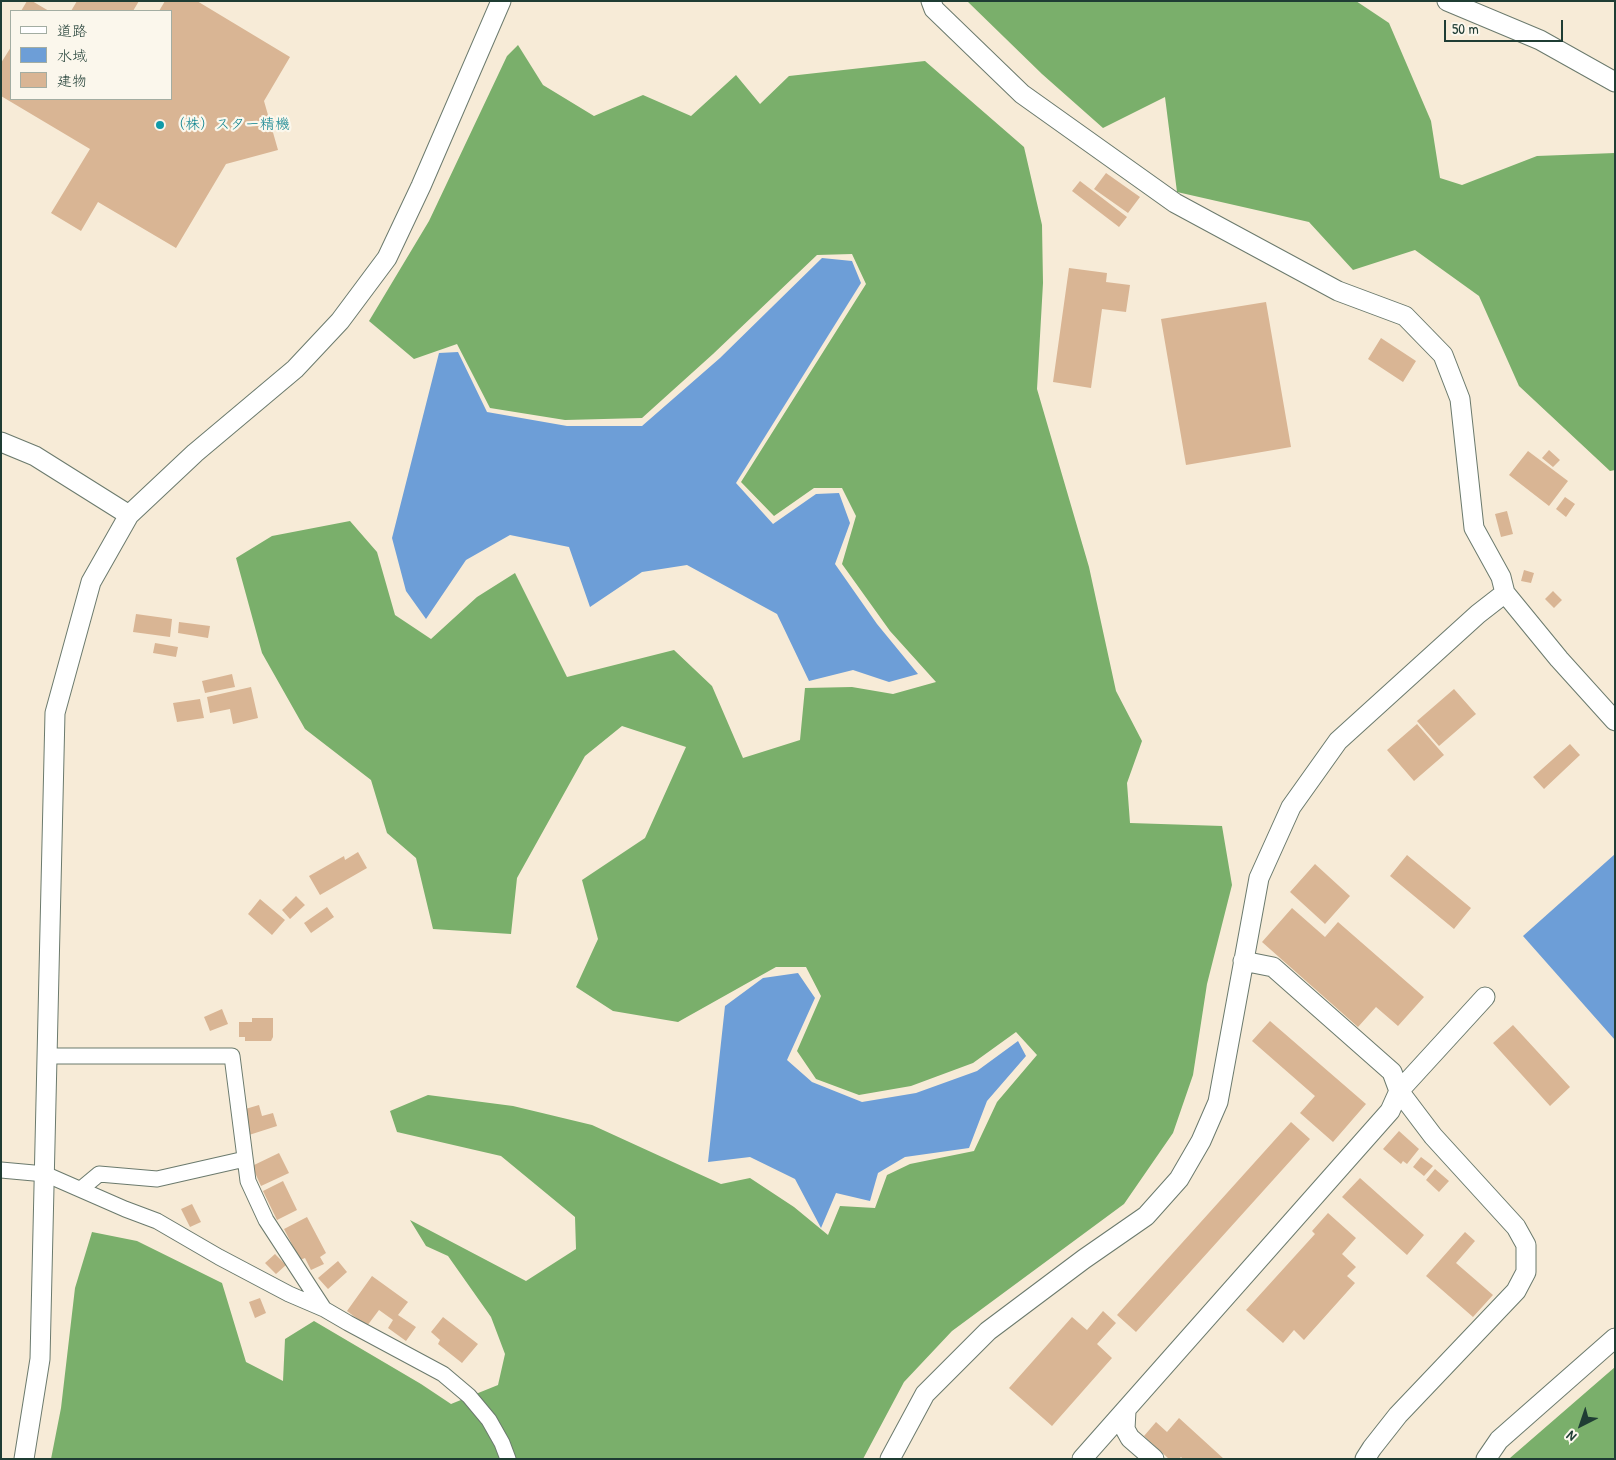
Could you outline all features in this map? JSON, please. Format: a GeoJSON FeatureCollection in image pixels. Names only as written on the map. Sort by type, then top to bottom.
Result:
{"type":"FeatureCollection","features":[{"type":"Feature","properties":{"kind":"street"},"geometry":{"type":"LineString","coordinates":[[24,1459],[40,1359],[55,713],[91,582],[129,516],[195,454],[296,369],[340,321],[387,258],[421,186],[501,1]]}},
{"type":"Feature","properties":{"kind":"street"},"geometry":{"type":"LineString","coordinates":[[931,1],[934,9],[1022,94],[1175,204],[1338,291],[1405,316],[1431,342],[1443,355],[1460,399],[1474,528],[1501,577],[1505,593],[1559,659],[1615,721]]}},
{"type":"Feature","properties":{"kind":"street"},"geometry":{"type":"LineString","coordinates":[[1459,3],[1540,40],[1615,82]]}},
{"type":"Feature","properties":{"kind":"street"},"geometry":{"type":"LineString","coordinates":[[1,442],[35,456],[129,516]]}},
{"type":"Feature","properties":{"kind":"street"},"geometry":{"type":"LineString","coordinates":[[890,1459],[925,1394],[988,1330],[1146,1216],[1180,1180],[1202,1141],[1218,1102],[1259,878],[1291,807],[1338,742],[1478,614],[1505,593]]}},
{"type":"Feature","properties":{"kind":"street"},"geometry":{"type":"LineString","coordinates":[[1243,962],[1272,968],[1392,1072],[1399,1090],[1433,1136],[1516,1227],[1526,1244],[1526,1272],[1516,1291],[1398,1415],[1365,1459]]}},
{"type":"Feature","properties":{"kind":"street"},"geometry":{"type":"LineString","coordinates":[[1082,1459],[1390,1111],[1399,1090],[1484,997]]}},
{"type":"Feature","properties":{"kind":"street"},"geometry":{"type":"LineString","coordinates":[[46,1056],[232,1056],[248,1181],[266,1220],[324,1308]]}},
{"type":"Feature","properties":{"kind":"street"},"geometry":{"type":"LineString","coordinates":[[81,1190],[99,1174],[157,1179],[245,1159]]}},
{"type":"Feature","properties":{"kind":"street"},"geometry":{"type":"LineString","coordinates":[[1,1170],[45,1174],[156,1221],[254,1276],[289,1294],[324,1308],[443,1374],[469,1396],[489,1420],[502,1443],[508,1459]]}},
{"type":"Feature","properties":{"kind":"street"},"geometry":{"type":"LineString","coordinates":[[1486,1459],[1499,1440],[1615,1338]]}},
{"type":"Feature","properties":{"kind":"street"},"geometry":{"type":"LineString","coordinates":[[1126,1410],[1125,1429],[1130,1438],[1154,1459]]}},
{"type":"Feature","properties":{"kind":"green space"},"geometry":{"type":"Polygon","coordinates":[[[967,1],[1356,1],[1389,23],[1431,121],[1440,178],[1462,185],[1537,156],[1615,153],[1615,470],[1610,471],[1519,386],[1479,296],[1415,250],[1353,270],[1309,222],[1177,192],[1165,97],[1103,128],[1042,74],[967,1]]]}},
{"type":"Feature","properties":{"kind":"green space"},"geometry":{"type":"Polygon","coordinates":[[[518,45],[543,85],[594,116],[643,95],[691,116],[736,75],[760,104],[789,76],[925,61],[1024,147],[1042,225],[1043,283],[1037,389],[1089,567],[1116,691],[1142,741],[1127,783],[1130,823],[1222,826],[1232,885],[1207,984],[1193,1075],[1173,1133],[1124,1204],[952,1331],[904,1382],[863,1459],[51,1459],[61,1408],[75,1288],[92,1232],[137,1241],[222,1283],[246,1362],[283,1381],[285,1339],[314,1321],[421,1384],[451,1404],[498,1385],[505,1354],[491,1317],[448,1256],[426,1246],[410,1220],[526,1281],[576,1249],[575,1217],[501,1156],[397,1132],[390,1111],[428,1095],[513,1106],[592,1125],[721,1184],[750,1178],[794,1207],[828,1235],[840,1206],[875,1208],[887,1175],[910,1164],[974,1151],[997,1102],[1037,1055],[1016,1032],[973,1063],[911,1086],[859,1095],[816,1079],[797,1051],[821,996],[806,967],[776,967],[678,1022],[613,1011],[576,987],[598,939],[582,880],[645,838],[686,747],[622,726],[585,756],[517,878],[511,934],[433,929],[416,858],[387,833],[371,780],[305,729],[262,653],[236,558],[272,536],[350,521],[377,552],[395,615],[431,639],[477,597],[515,573],[567,677],[674,650],[712,686],[743,758],[800,740],[805,688],[852,687],[893,694],[936,682],[890,631],[842,564],[856,516],[842,488],[814,488],[774,516],[741,482],[866,284],[852,254],[817,255],[713,354],[642,418],[565,420],[490,408],[457,344],[414,359],[369,321],[429,221],[507,56],[518,45]]]}},
{"type":"Feature","properties":{"kind":"green space"},"geometry":{"type":"Polygon","coordinates":[[[1615,1367],[1615,1459],[1509,1459],[1510,1458],[1615,1367]]]}},
{"type":"Feature","properties":{"kind":"water"},"geometry":{"type":"Polygon","coordinates":[[[822,258],[852,261],[861,283],[736,483],[773,524],[816,494],[839,493],[850,523],[835,564],[877,624],[918,674],[889,682],[853,670],[809,681],[777,614],[687,565],[642,572],[590,607],[569,547],[510,535],[466,560],[426,619],[406,591],[392,538],[439,353],[458,352],[487,412],[567,426],[642,426],[720,358],[822,258]]]}},
{"type":"Feature","properties":{"kind":"water"},"geometry":{"type":"Polygon","coordinates":[[[1615,854],[1615,1040],[1523,936],[1615,854]]]}},
{"type":"Feature","properties":{"kind":"water"},"geometry":{"type":"Polygon","coordinates":[[[798,973],[815,998],[787,1060],[812,1082],[862,1102],[916,1093],[977,1071],[1018,1041],[1026,1056],[987,1101],[969,1148],[905,1157],[878,1173],[870,1201],[836,1193],[821,1228],[795,1179],[750,1157],[708,1162],[725,1006],[763,978],[798,973]]]}},
{"type":"Feature","properties":{"kind":"building"},"geometry":{"type":"Polygon","coordinates":[[[27,1],[32,1],[47,10],[22,10],[27,1]]]}},
{"type":"Feature","properties":{"kind":"building"},"geometry":{"type":"Polygon","coordinates":[[[77,1],[139,1],[134,10],[72,10],[77,1]]]}},
{"type":"Feature","properties":{"kind":"building","name":"（株）スター精機"},"geometry":{"type":"Polygon","coordinates":[[[165,1],[197,1],[290,57],[264,101],[278,150],[226,164],[176,248],[98,202],[81,231],[51,213],[90,149],[1,96],[1,63],[10,49],[10,100],[172,100],[172,10],[160,10],[165,1]]]}},
{"type":"Feature","properties":{"kind":"building"},"geometry":{"type":"Polygon","coordinates":[[[1106,173],[1140,197],[1128,213],[1094,189],[1106,173]]]}},
{"type":"Feature","properties":{"kind":"building"},"geometry":{"type":"Polygon","coordinates":[[[1080,181],[1127,217],[1119,227],[1072,191],[1080,181]]]}},
{"type":"Feature","properties":{"kind":"building"},"geometry":{"type":"Polygon","coordinates":[[[1069,268],[1107,273],[1106,282],[1130,285],[1126,312],[1102,309],[1091,388],[1053,382],[1069,268]]]}},
{"type":"Feature","properties":{"kind":"building"},"geometry":{"type":"Polygon","coordinates":[[[1266,302],[1291,447],[1186,465],[1161,319],[1266,302]]]}},
{"type":"Feature","properties":{"kind":"building"},"geometry":{"type":"Polygon","coordinates":[[[1381,338],[1416,361],[1403,382],[1368,359],[1381,338]]]}},
{"type":"Feature","properties":{"kind":"building"},"geometry":{"type":"Polygon","coordinates":[[[1549,450],[1560,460],[1553,467],[1542,458],[1549,450]]]}},
{"type":"Feature","properties":{"kind":"building"},"geometry":{"type":"Polygon","coordinates":[[[1528,451],[1568,481],[1549,506],[1509,475],[1528,451]]]}},
{"type":"Feature","properties":{"kind":"building"},"geometry":{"type":"Polygon","coordinates":[[[1565,497],[1575,504],[1566,517],[1556,509],[1565,497]]]}},
{"type":"Feature","properties":{"kind":"building"},"geometry":{"type":"Polygon","coordinates":[[[1507,511],[1513,534],[1501,537],[1495,514],[1507,511]]]}},
{"type":"Feature","properties":{"kind":"building"},"geometry":{"type":"Polygon","coordinates":[[[1524,570],[1534,573],[1531,583],[1521,581],[1524,570]]]}},
{"type":"Feature","properties":{"kind":"building"},"geometry":{"type":"Polygon","coordinates":[[[1553,591],[1562,600],[1554,608],[1545,599],[1553,591]]]}},
{"type":"Feature","properties":{"kind":"building"},"geometry":{"type":"Polygon","coordinates":[[[136,614],[172,619],[170,637],[133,632],[136,614]]]}},
{"type":"Feature","properties":{"kind":"building"},"geometry":{"type":"Polygon","coordinates":[[[179,622],[210,626],[208,638],[178,633],[179,622]]]}},
{"type":"Feature","properties":{"kind":"building"},"geometry":{"type":"Polygon","coordinates":[[[155,643],[178,647],[176,657],[153,653],[155,643]]]}},
{"type":"Feature","properties":{"kind":"building"},"geometry":{"type":"Polygon","coordinates":[[[232,674],[235,687],[205,693],[202,681],[232,674]]]}},
{"type":"Feature","properties":{"kind":"building"},"geometry":{"type":"Polygon","coordinates":[[[251,687],[258,718],[233,724],[230,709],[210,713],[207,697],[251,687]]]}},
{"type":"Feature","properties":{"kind":"building"},"geometry":{"type":"Polygon","coordinates":[[[1454,689],[1476,714],[1439,746],[1417,721],[1454,689]]]}},
{"type":"Feature","properties":{"kind":"building"},"geometry":{"type":"Polygon","coordinates":[[[200,699],[204,718],[177,722],[173,703],[200,699]]]}},
{"type":"Feature","properties":{"kind":"building"},"geometry":{"type":"Polygon","coordinates":[[[1417,724],[1444,755],[1414,781],[1387,750],[1417,724]]]}},
{"type":"Feature","properties":{"kind":"building"},"geometry":{"type":"Polygon","coordinates":[[[1570,744],[1580,755],[1544,789],[1533,777],[1570,744]]]}},
{"type":"Feature","properties":{"kind":"building"},"geometry":{"type":"Polygon","coordinates":[[[358,852],[367,868],[320,895],[309,876],[344,856],[345,860],[358,852]]]}},
{"type":"Feature","properties":{"kind":"building"},"geometry":{"type":"Polygon","coordinates":[[[1407,855],[1471,908],[1454,929],[1390,876],[1407,855]]]}},
{"type":"Feature","properties":{"kind":"building"},"geometry":{"type":"Polygon","coordinates":[[[1315,864],[1350,896],[1325,924],[1290,892],[1315,864]]]}},
{"type":"Feature","properties":{"kind":"building"},"geometry":{"type":"Polygon","coordinates":[[[296,896],[305,905],[290,919],[282,910],[296,896]]]}},
{"type":"Feature","properties":{"kind":"building"},"geometry":{"type":"Polygon","coordinates":[[[260,899],[285,920],[272,935],[248,914],[260,899]]]}},
{"type":"Feature","properties":{"kind":"building"},"geometry":{"type":"Polygon","coordinates":[[[327,907],[334,917],[311,933],[304,923],[327,907]]]}},
{"type":"Feature","properties":{"kind":"building"},"geometry":{"type":"Polygon","coordinates":[[[1292,908],[1325,937],[1338,922],[1424,997],[1398,1026],[1376,1007],[1358,1027],[1262,942],[1292,908]]]}},
{"type":"Feature","properties":{"kind":"building"},"geometry":{"type":"Polygon","coordinates":[[[222,1009],[228,1024],[210,1031],[204,1017],[222,1009]]]}},
{"type":"Feature","properties":{"kind":"building"},"geometry":{"type":"Polygon","coordinates":[[[252,1018],[273,1018],[273,1037],[271,1041],[245,1041],[245,1037],[239,1037],[239,1022],[252,1022],[252,1018]]]}},
{"type":"Feature","properties":{"kind":"building"},"geometry":{"type":"Polygon","coordinates":[[[1270,1021],[1366,1104],[1333,1142],[1300,1113],[1315,1096],[1252,1041],[1270,1021]]]}},
{"type":"Feature","properties":{"kind":"building"},"geometry":{"type":"Polygon","coordinates":[[[1513,1025],[1570,1087],[1550,1106],[1493,1043],[1513,1025]]]}},
{"type":"Feature","properties":{"kind":"building"},"geometry":{"type":"Polygon","coordinates":[[[259,1105],[262,1116],[273,1113],[277,1126],[249,1135],[242,1110],[259,1105]]]}},
{"type":"Feature","properties":{"kind":"building"},"geometry":{"type":"Polygon","coordinates":[[[1291,1122],[1310,1139],[1136,1332],[1117,1315],[1291,1122]]]}},
{"type":"Feature","properties":{"kind":"building"},"geometry":{"type":"Polygon","coordinates":[[[1399,1131],[1419,1149],[1407,1164],[1403,1161],[1401,1164],[1383,1149],[1399,1131]]]}},
{"type":"Feature","properties":{"kind":"building"},"geometry":{"type":"Polygon","coordinates":[[[279,1153],[289,1173],[261,1186],[252,1166],[279,1153]]]}},
{"type":"Feature","properties":{"kind":"building"},"geometry":{"type":"Polygon","coordinates":[[[1421,1157],[1433,1166],[1424,1176],[1413,1167],[1421,1157]]]}},
{"type":"Feature","properties":{"kind":"building"},"geometry":{"type":"Polygon","coordinates":[[[1435,1169],[1449,1181],[1439,1192],[1426,1180],[1435,1169]]]}},
{"type":"Feature","properties":{"kind":"building"},"geometry":{"type":"Polygon","coordinates":[[[1360,1178],[1424,1235],[1407,1255],[1342,1197],[1360,1178]]]}},
{"type":"Feature","properties":{"kind":"building"},"geometry":{"type":"Polygon","coordinates":[[[283,1181],[297,1210],[277,1220],[263,1191],[283,1181]]]}},
{"type":"Feature","properties":{"kind":"building"},"geometry":{"type":"Polygon","coordinates":[[[192,1204],[201,1222],[190,1227],[181,1209],[192,1204]]]}},
{"type":"Feature","properties":{"kind":"building"},"geometry":{"type":"Polygon","coordinates":[[[1328,1213],[1356,1238],[1342,1254],[1356,1267],[1347,1276],[1355,1283],[1304,1340],[1294,1330],[1283,1343],[1246,1310],[1315,1234],[1312,1231],[1328,1213]]]}},
{"type":"Feature","properties":{"kind":"building"},"geometry":{"type":"Polygon","coordinates":[[[307,1217],[326,1253],[320,1257],[324,1264],[311,1270],[305,1258],[300,1260],[284,1229],[307,1217]]]}},
{"type":"Feature","properties":{"kind":"building"},"geometry":{"type":"Polygon","coordinates":[[[1465,1232],[1475,1241],[1456,1263],[1493,1295],[1473,1317],[1426,1276],[1465,1232]]]}},
{"type":"Feature","properties":{"kind":"building"},"geometry":{"type":"Polygon","coordinates":[[[275,1254],[286,1265],[276,1274],[265,1263],[275,1254]]]}},
{"type":"Feature","properties":{"kind":"building"},"geometry":{"type":"Polygon","coordinates":[[[338,1261],[347,1272],[328,1289],[318,1278],[338,1261]]]}},
{"type":"Feature","properties":{"kind":"building"},"geometry":{"type":"Polygon","coordinates":[[[372,1276],[408,1302],[398,1315],[416,1327],[406,1341],[388,1328],[393,1320],[379,1310],[367,1326],[347,1311],[372,1276]]]}},
{"type":"Feature","properties":{"kind":"building"},"geometry":{"type":"Polygon","coordinates":[[[260,1298],[266,1313],[255,1318],[249,1302],[260,1298]]]}},
{"type":"Feature","properties":{"kind":"building"},"geometry":{"type":"Polygon","coordinates":[[[1103,1311],[1116,1323],[1097,1344],[1112,1358],[1052,1426],[1009,1388],[1072,1317],[1087,1330],[1103,1311]]]}},
{"type":"Feature","properties":{"kind":"building"},"geometry":{"type":"Polygon","coordinates":[[[443,1317],[478,1344],[462,1363],[438,1344],[440,1340],[431,1332],[443,1317]]]}},
{"type":"Feature","properties":{"kind":"building"},"geometry":{"type":"Polygon","coordinates":[[[1179,1418],[1224,1459],[1183,1459],[1181,1457],[1179,1459],[1169,1459],[1144,1436],[1156,1422],[1167,1432],[1179,1418]]]}},
{"type":"Feature","properties":{"kind":"place","name":"（株）スター精機"},"geometry":{"type":"Point","coordinates":[160,125]}}]}
